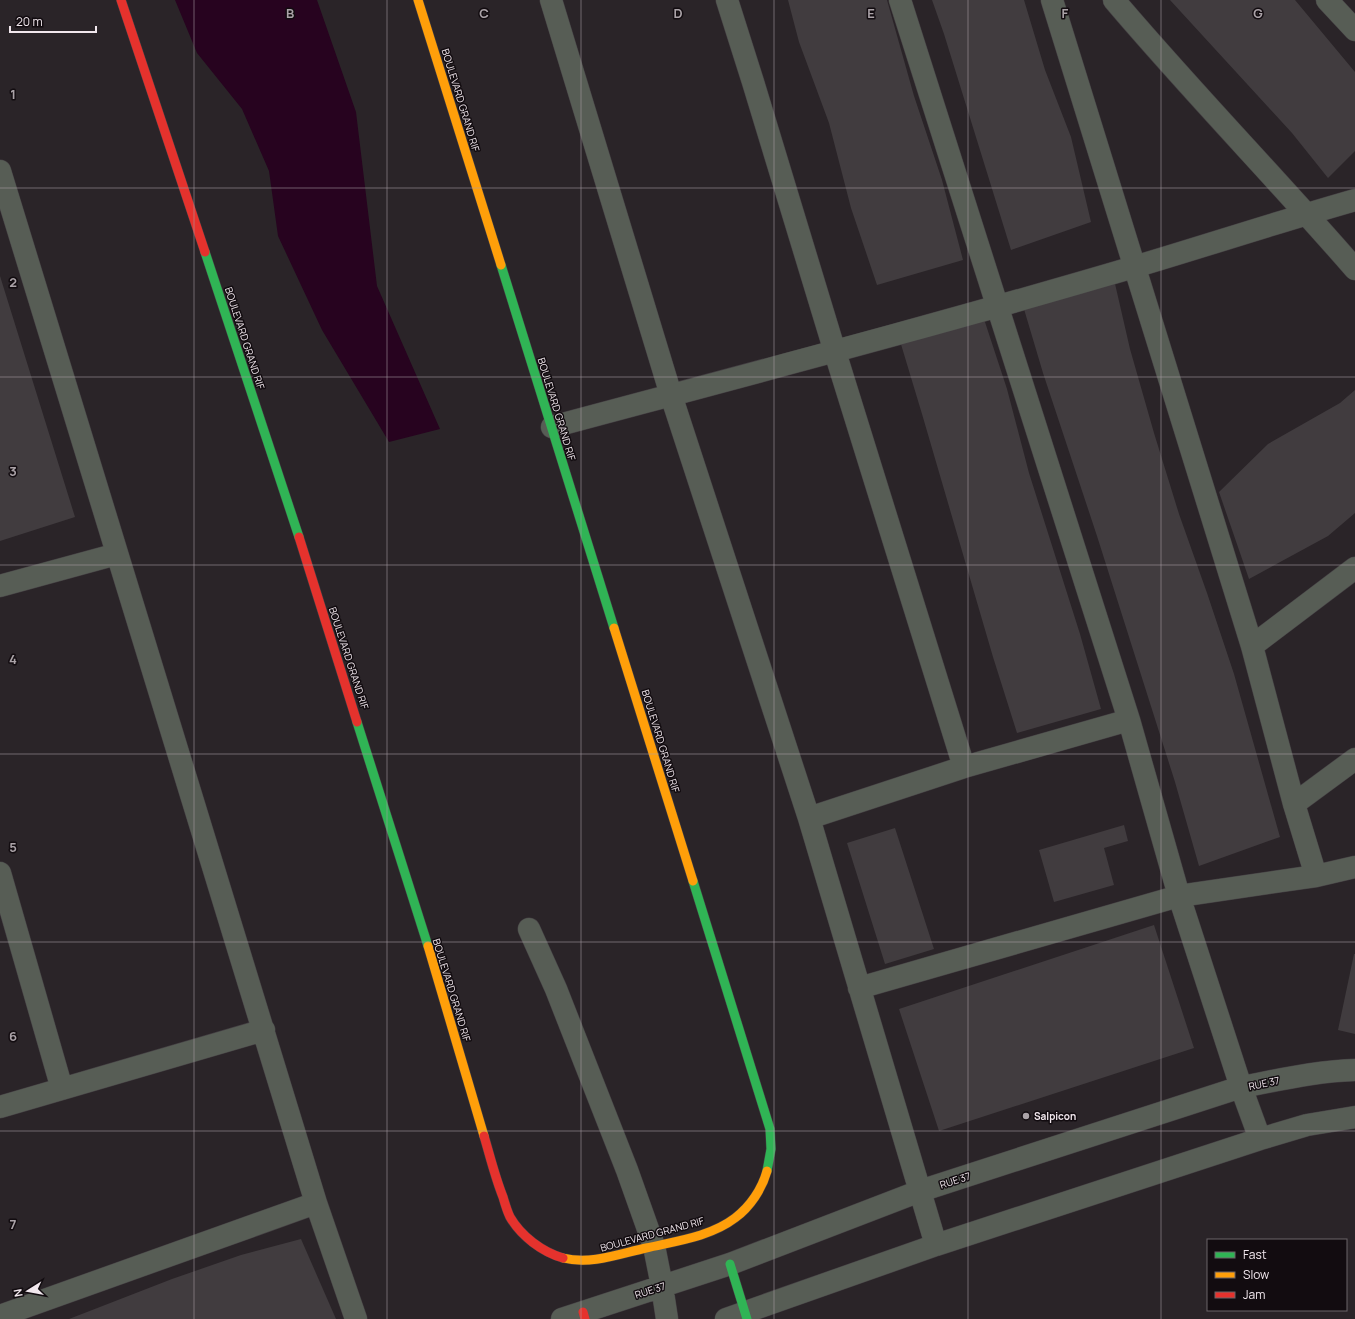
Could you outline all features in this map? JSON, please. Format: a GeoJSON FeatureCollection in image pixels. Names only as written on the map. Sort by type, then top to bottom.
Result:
{"type":"FeatureCollection","features":[{"type":"Feature","properties":{"kind":"main road","name":"BOULEVARD GRAND RIF"},"geometry":{"type":"LineString","coordinates":[[121,0],[289,507],[417,910],[500,1191],[511,1218],[529,1240],[553,1255],[580,1261],[608,1258],[701,1234],[725,1224],[746,1208],[761,1187],[770,1162],[771,1135],[418,0]]}},
{"type":"Feature","properties":{"kind":"main road"},"geometry":{"type":"LineString","coordinates":[[730,1264],[739,1317]]}},
{"type":"Feature","properties":{"kind":"street"},"geometry":{"type":"LineString","coordinates":[[551,0],[671,395],[809,818],[936,1246]]}},
{"type":"Feature","properties":{"kind":"street"},"geometry":{"type":"LineString","coordinates":[[727,0],[964,767]]}},
{"type":"Feature","properties":{"kind":"street"},"geometry":{"type":"LineString","coordinates":[[900,0],[1129,720],[1179,896],[1241,1088],[1260,1139]]}},
{"type":"Feature","properties":{"kind":"street"},"geometry":{"type":"LineString","coordinates":[[1052,0],[1252,646],[1294,804],[1316,876]]}},
{"type":"Feature","properties":{"kind":"street"},"geometry":{"type":"LineString","coordinates":[[1114,0],[1165,60],[1307,214],[1355,269]]}},
{"type":"Feature","properties":{"kind":"street"},"geometry":{"type":"LineString","coordinates":[[1327,0],[1355,30]]}},
{"type":"Feature","properties":{"kind":"street"},"geometry":{"type":"LineString","coordinates":[[0,171],[316,1203],[356,1319]]}},
{"type":"Feature","properties":{"kind":"street"},"geometry":{"type":"LineString","coordinates":[[552,427],[835,352],[1134,267],[1355,200]]}},
{"type":"Feature","properties":{"kind":"street"},"geometry":{"type":"LineString","coordinates":[[0,586],[117,554]]}},
{"type":"Feature","properties":{"kind":"street"},"geometry":{"type":"LineString","coordinates":[[1252,646],[1355,568]]}},
{"type":"Feature","properties":{"kind":"street"},"geometry":{"type":"LineString","coordinates":[[809,818],[964,767],[1129,720]]}},
{"type":"Feature","properties":{"kind":"street"},"geometry":{"type":"LineString","coordinates":[[1294,804],[1355,759]]}},
{"type":"Feature","properties":{"kind":"street"},"geometry":{"type":"LineString","coordinates":[[859,988],[1179,896],[1316,876],[1355,866]]}},
{"type":"Feature","properties":{"kind":"street"},"geometry":{"type":"LineString","coordinates":[[0,873],[62,1089]]}},
{"type":"Feature","properties":{"kind":"street"},"geometry":{"type":"LineString","coordinates":[[529,929],[556,989],[624,1162],[654,1246],[667,1319]]}},
{"type":"Feature","properties":{"kind":"street"},"geometry":{"type":"LineString","coordinates":[[0,1107],[264,1030]]}},
{"type":"Feature","properties":{"kind":"street","name":"RUE 37"},"geometry":{"type":"LineString","coordinates":[[562,1319],[584,1316],[662,1286],[730,1264],[920,1191],[1241,1088],[1295,1076],[1336,1070],[1355,1070]]}},
{"type":"Feature","properties":{"kind":"street"},"geometry":{"type":"LineString","coordinates":[[739,1317],[936,1246],[1260,1139],[1307,1124],[1355,1117]]}},
{"type":"Feature","properties":{"kind":"street"},"geometry":{"type":"LineString","coordinates":[[0,1316],[316,1203]]}},
{"type":"Feature","properties":{"kind":"shaded area"},"geometry":{"type":"Polygon","coordinates":[[[175,0],[317,0],[356,112],[377,286],[440,429],[389,442],[322,330],[278,236],[269,171],[242,109],[197,53],[175,0]]]}},
{"type":"Feature","properties":{"kind":"building"},"geometry":{"type":"Polygon","coordinates":[[[788,0],[887,0],[914,96],[942,180],[963,260],[877,285],[851,208],[829,123],[799,42],[788,0]]]}},
{"type":"Feature","properties":{"kind":"building"},"geometry":{"type":"Polygon","coordinates":[[[932,0],[1024,0],[1045,70],[1071,137],[1091,222],[1011,250],[932,0]]]}},
{"type":"Feature","properties":{"kind":"building"},"geometry":{"type":"Polygon","coordinates":[[[1170,0],[1295,0],[1355,72],[1355,151],[1328,178],[1292,133],[1170,0]]]}},
{"type":"Feature","properties":{"kind":"building"},"geometry":{"type":"Polygon","coordinates":[[[1113,275],[1130,349],[1154,433],[1179,514],[1234,674],[1280,837],[1199,866],[1175,782],[1097,536],[1043,373],[1021,299],[1113,275]]]}},
{"type":"Feature","properties":{"kind":"building"},"geometry":{"type":"Polygon","coordinates":[[[0,276],[75,517],[0,541],[0,276]]]}},
{"type":"Feature","properties":{"kind":"building"},"geometry":{"type":"Polygon","coordinates":[[[983,316],[1007,389],[1029,473],[1080,634],[1101,709],[1017,733],[993,657],[900,341],[983,316]]]}},
{"type":"Feature","properties":{"kind":"building"},"geometry":{"type":"Polygon","coordinates":[[[1355,390],[1355,513],[1328,536],[1249,579],[1219,492],[1268,444],[1340,403],[1355,390]]]}},
{"type":"Feature","properties":{"kind":"building"},"geometry":{"type":"Polygon","coordinates":[[[1124,825],[1128,841],[1104,848],[1114,885],[1054,902],[1039,850],[1124,825]]]}},
{"type":"Feature","properties":{"kind":"building"},"geometry":{"type":"Polygon","coordinates":[[[895,828],[934,949],[885,964],[847,843],[895,828]]]}},
{"type":"Feature","properties":{"kind":"building"},"geometry":{"type":"Polygon","coordinates":[[[1154,925],[1194,1048],[939,1131],[899,1009],[1154,925]]]}},
{"type":"Feature","properties":{"kind":"building"},"geometry":{"type":"Polygon","coordinates":[[[1355,954],[1355,1034],[1338,1030],[1355,954]]]}},
{"type":"Feature","properties":{"kind":"building"},"geometry":{"type":"Polygon","coordinates":[[[301,1239],[336,1319],[69,1319],[172,1279],[241,1255],[301,1239]]]}},
{"type":"Feature","properties":{"kind":"traffic: fast"},"geometry":{"type":"LineString","coordinates":[[205,252],[299,537]]}},
{"type":"Feature","properties":{"kind":"traffic: fast"},"geometry":{"type":"LineString","coordinates":[[501,265],[614,628]]}},
{"type":"Feature","properties":{"kind":"traffic: fast"},"geometry":{"type":"LineString","coordinates":[[357,722],[428,946]]}},
{"type":"Feature","properties":{"kind":"traffic: fast"},"geometry":{"type":"LineString","coordinates":[[693,881],[770,1129],[771,1149],[767,1171]]}},
{"type":"Feature","properties":{"kind":"traffic: fast"},"geometry":{"type":"LineString","coordinates":[[730,1264],[747,1319]]}},
{"type":"Feature","properties":{"kind":"traffic: slow"},"geometry":{"type":"LineString","coordinates":[[418,0],[501,265]]}},
{"type":"Feature","properties":{"kind":"traffic: slow"},"geometry":{"type":"LineString","coordinates":[[614,628],[693,881]]}},
{"type":"Feature","properties":{"kind":"traffic: slow"},"geometry":{"type":"LineString","coordinates":[[428,946],[484,1136]]}},
{"type":"Feature","properties":{"kind":"traffic: slow"},"geometry":{"type":"LineString","coordinates":[[563,1258],[573,1260],[605,1258],[692,1238],[715,1230],[735,1218],[746,1209],[759,1191],[767,1171]]}},
{"type":"Feature","properties":{"kind":"traffic: jam"},"geometry":{"type":"LineString","coordinates":[[121,0],[205,252]]}},
{"type":"Feature","properties":{"kind":"traffic: jam"},"geometry":{"type":"LineString","coordinates":[[299,537],[357,722]]}},
{"type":"Feature","properties":{"kind":"traffic: jam"},"geometry":{"type":"LineString","coordinates":[[484,1136],[510,1217],[526,1237],[547,1252],[563,1258]]}},
{"type":"Feature","properties":{"kind":"traffic: jam"},"geometry":{"type":"LineString","coordinates":[[583,1312],[585,1319]]}},
{"type":"Feature","properties":{"kind":"place","name":"Salpicon"},"geometry":{"type":"Point","coordinates":[1026,1116]}}]}
